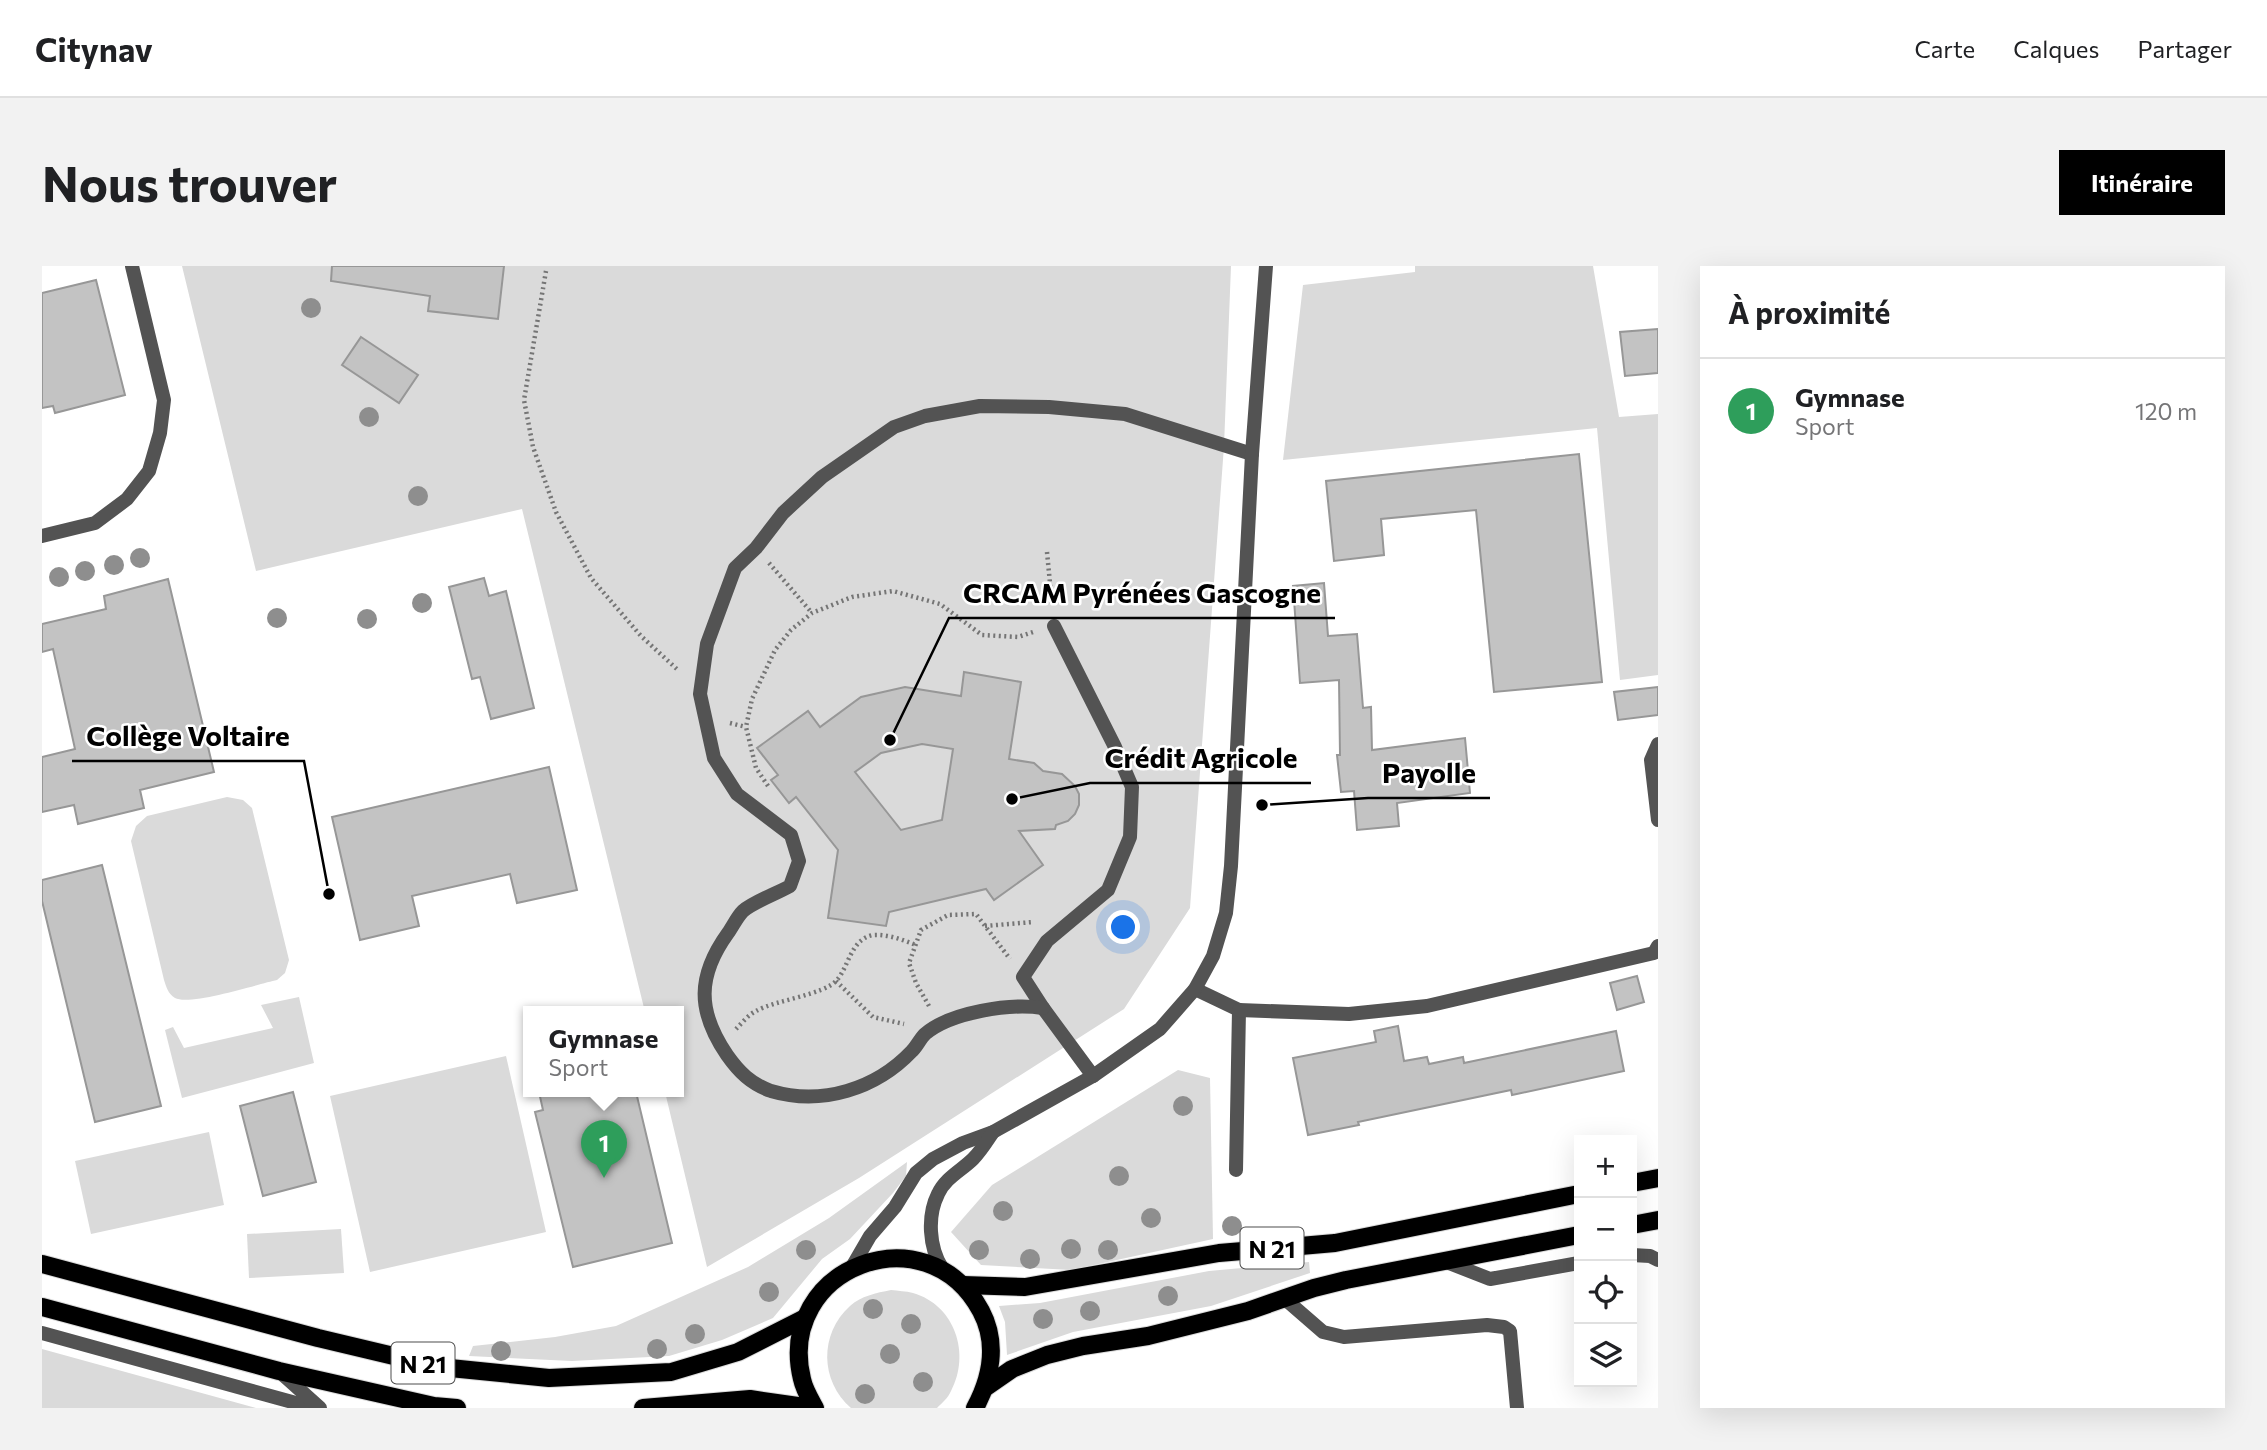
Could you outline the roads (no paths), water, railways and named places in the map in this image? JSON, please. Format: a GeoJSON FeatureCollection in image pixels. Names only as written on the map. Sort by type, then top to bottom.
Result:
{"type":"FeatureCollection","features":[{"type":"Feature","properties":{"kind":"main road"},"geometry":{"type":"LineString","coordinates":[[1637,1182],[1658,1178]]}},
{"type":"Feature","properties":{"kind":"main road","name":"N 21"},"geometry":{"type":"LineString","coordinates":[[963,1285],[1025,1287],[1219,1253],[1335,1243],[1574,1195]]}},
{"type":"Feature","properties":{"kind":"main road"},"geometry":{"type":"LineString","coordinates":[[1637,1224],[1658,1220]]}},
{"type":"Feature","properties":{"kind":"main road","name":"N 21"},"geometry":{"type":"LineString","coordinates":[[986,1387],[1012,1369],[1083,1346],[1148,1336],[1248,1311],[1346,1280],[1574,1236]]}},
{"type":"Feature","properties":{"kind":"main road"},"geometry":{"type":"LineString","coordinates":[[643,1408],[750,1399],[813,1408],[802,1380],[798,1349],[805,1318],[821,1291],[852,1268],[876,1260],[904,1258],[942,1268],[963,1285],[987,1322],[992,1351],[986,1387],[975,1408]]}},
{"type":"Feature","properties":{"kind":"main road","name":"N 21"},"geometry":{"type":"LineString","coordinates":[[42,1264],[318,1338],[440,1367],[549,1378],[671,1372],[738,1352],[805,1318]]}},
{"type":"Feature","properties":{"kind":"main road","name":"N 21"},"geometry":{"type":"LineString","coordinates":[[42,1307],[279,1371],[435,1406],[457,1408]]}},
{"type":"Feature","properties":{"kind":"street"},"geometry":{"type":"LineString","coordinates":[[42,536],[95,523],[127,499],[149,471],[160,433],[164,400],[132,266]]}},
{"type":"Feature","properties":{"kind":"street"},"geometry":{"type":"LineString","coordinates":[[852,1268],[870,1236],[895,1207],[916,1173],[933,1159],[963,1143],[993,1132],[1093,1076],[1160,1029],[1195,989],[1213,956],[1226,913],[1228,890],[1252,454],[1266,266]]}},
{"type":"Feature","properties":{"kind":"street"},"geometry":{"type":"LineString","coordinates":[[1043,1008],[1004,1008],[949,1021],[925,1034],[913,1051],[886,1074],[844,1094],[808,1098],[770,1090],[741,1075],[712,1032],[705,1008],[705,984],[715,952],[744,910],[790,886],[799,861],[791,835],[737,794],[714,758],[700,694],[707,644],[735,568],[756,548],[783,513],[822,477],[894,427],[925,416],[980,406],[1049,407],[1125,414],[1252,454]]}},
{"type":"Feature","properties":{"kind":"street"},"geometry":{"type":"LineString","coordinates":[[1054,626],[1115,747],[1132,787],[1130,836],[1108,890],[1047,941],[1023,977],[1093,1076]]}},
{"type":"Feature","properties":{"kind":"street"},"geometry":{"type":"LineString","coordinates":[[1658,744],[1651,760],[1658,820]]}},
{"type":"Feature","properties":{"kind":"street"},"geometry":{"type":"LineString","coordinates":[[1195,989],[1239,1010],[1349,1014],[1427,1006],[1654,953],[1658,946]]}},
{"type":"Feature","properties":{"kind":"street"},"geometry":{"type":"LineString","coordinates":[[1236,1170],[1239,1010]]}},
{"type":"Feature","properties":{"kind":"street"},"geometry":{"type":"LineString","coordinates":[[942,1268],[934,1255],[931,1240],[932,1216],[938,1193],[952,1176],[974,1158],[993,1132]]}},
{"type":"Feature","properties":{"kind":"street"},"geometry":{"type":"LineString","coordinates":[[1637,1255],[1650,1256],[1658,1260]]}},
{"type":"Feature","properties":{"kind":"street"},"geometry":{"type":"LineString","coordinates":[[1442,1261],[1490,1279],[1574,1264]]}},
{"type":"Feature","properties":{"kind":"street"},"geometry":{"type":"LineString","coordinates":[[1285,1299],[1323,1332],[1344,1337],[1487,1325],[1504,1327],[1510,1331],[1517,1408]]}},
{"type":"Feature","properties":{"kind":"street"},"geometry":{"type":"LineString","coordinates":[[42,1332],[314,1408]]}},
{"type":"Feature","properties":{"kind":"street"},"geometry":{"type":"LineString","coordinates":[[279,1371],[320,1408]]}},
{"type":"Feature","properties":{"kind":"place","name":"CRCAM Pyrénées Gascogne"},"geometry":{"type":"Point","coordinates":[890,740]}},
{"type":"Feature","properties":{"kind":"place","name":"Crédit Agricole"},"geometry":{"type":"Point","coordinates":[1012,799]}},
{"type":"Feature","properties":{"kind":"place","name":"Payolle"},"geometry":{"type":"Point","coordinates":[1262,805]}},
{"type":"Feature","properties":{"kind":"place","name":"Collège Voltaire"},"geometry":{"type":"Point","coordinates":[329,894]}},
{"type":"Feature","properties":{"kind":"place","name":"Gymnase"},"geometry":{"type":"Point","coordinates":[604,1178]}}]}
